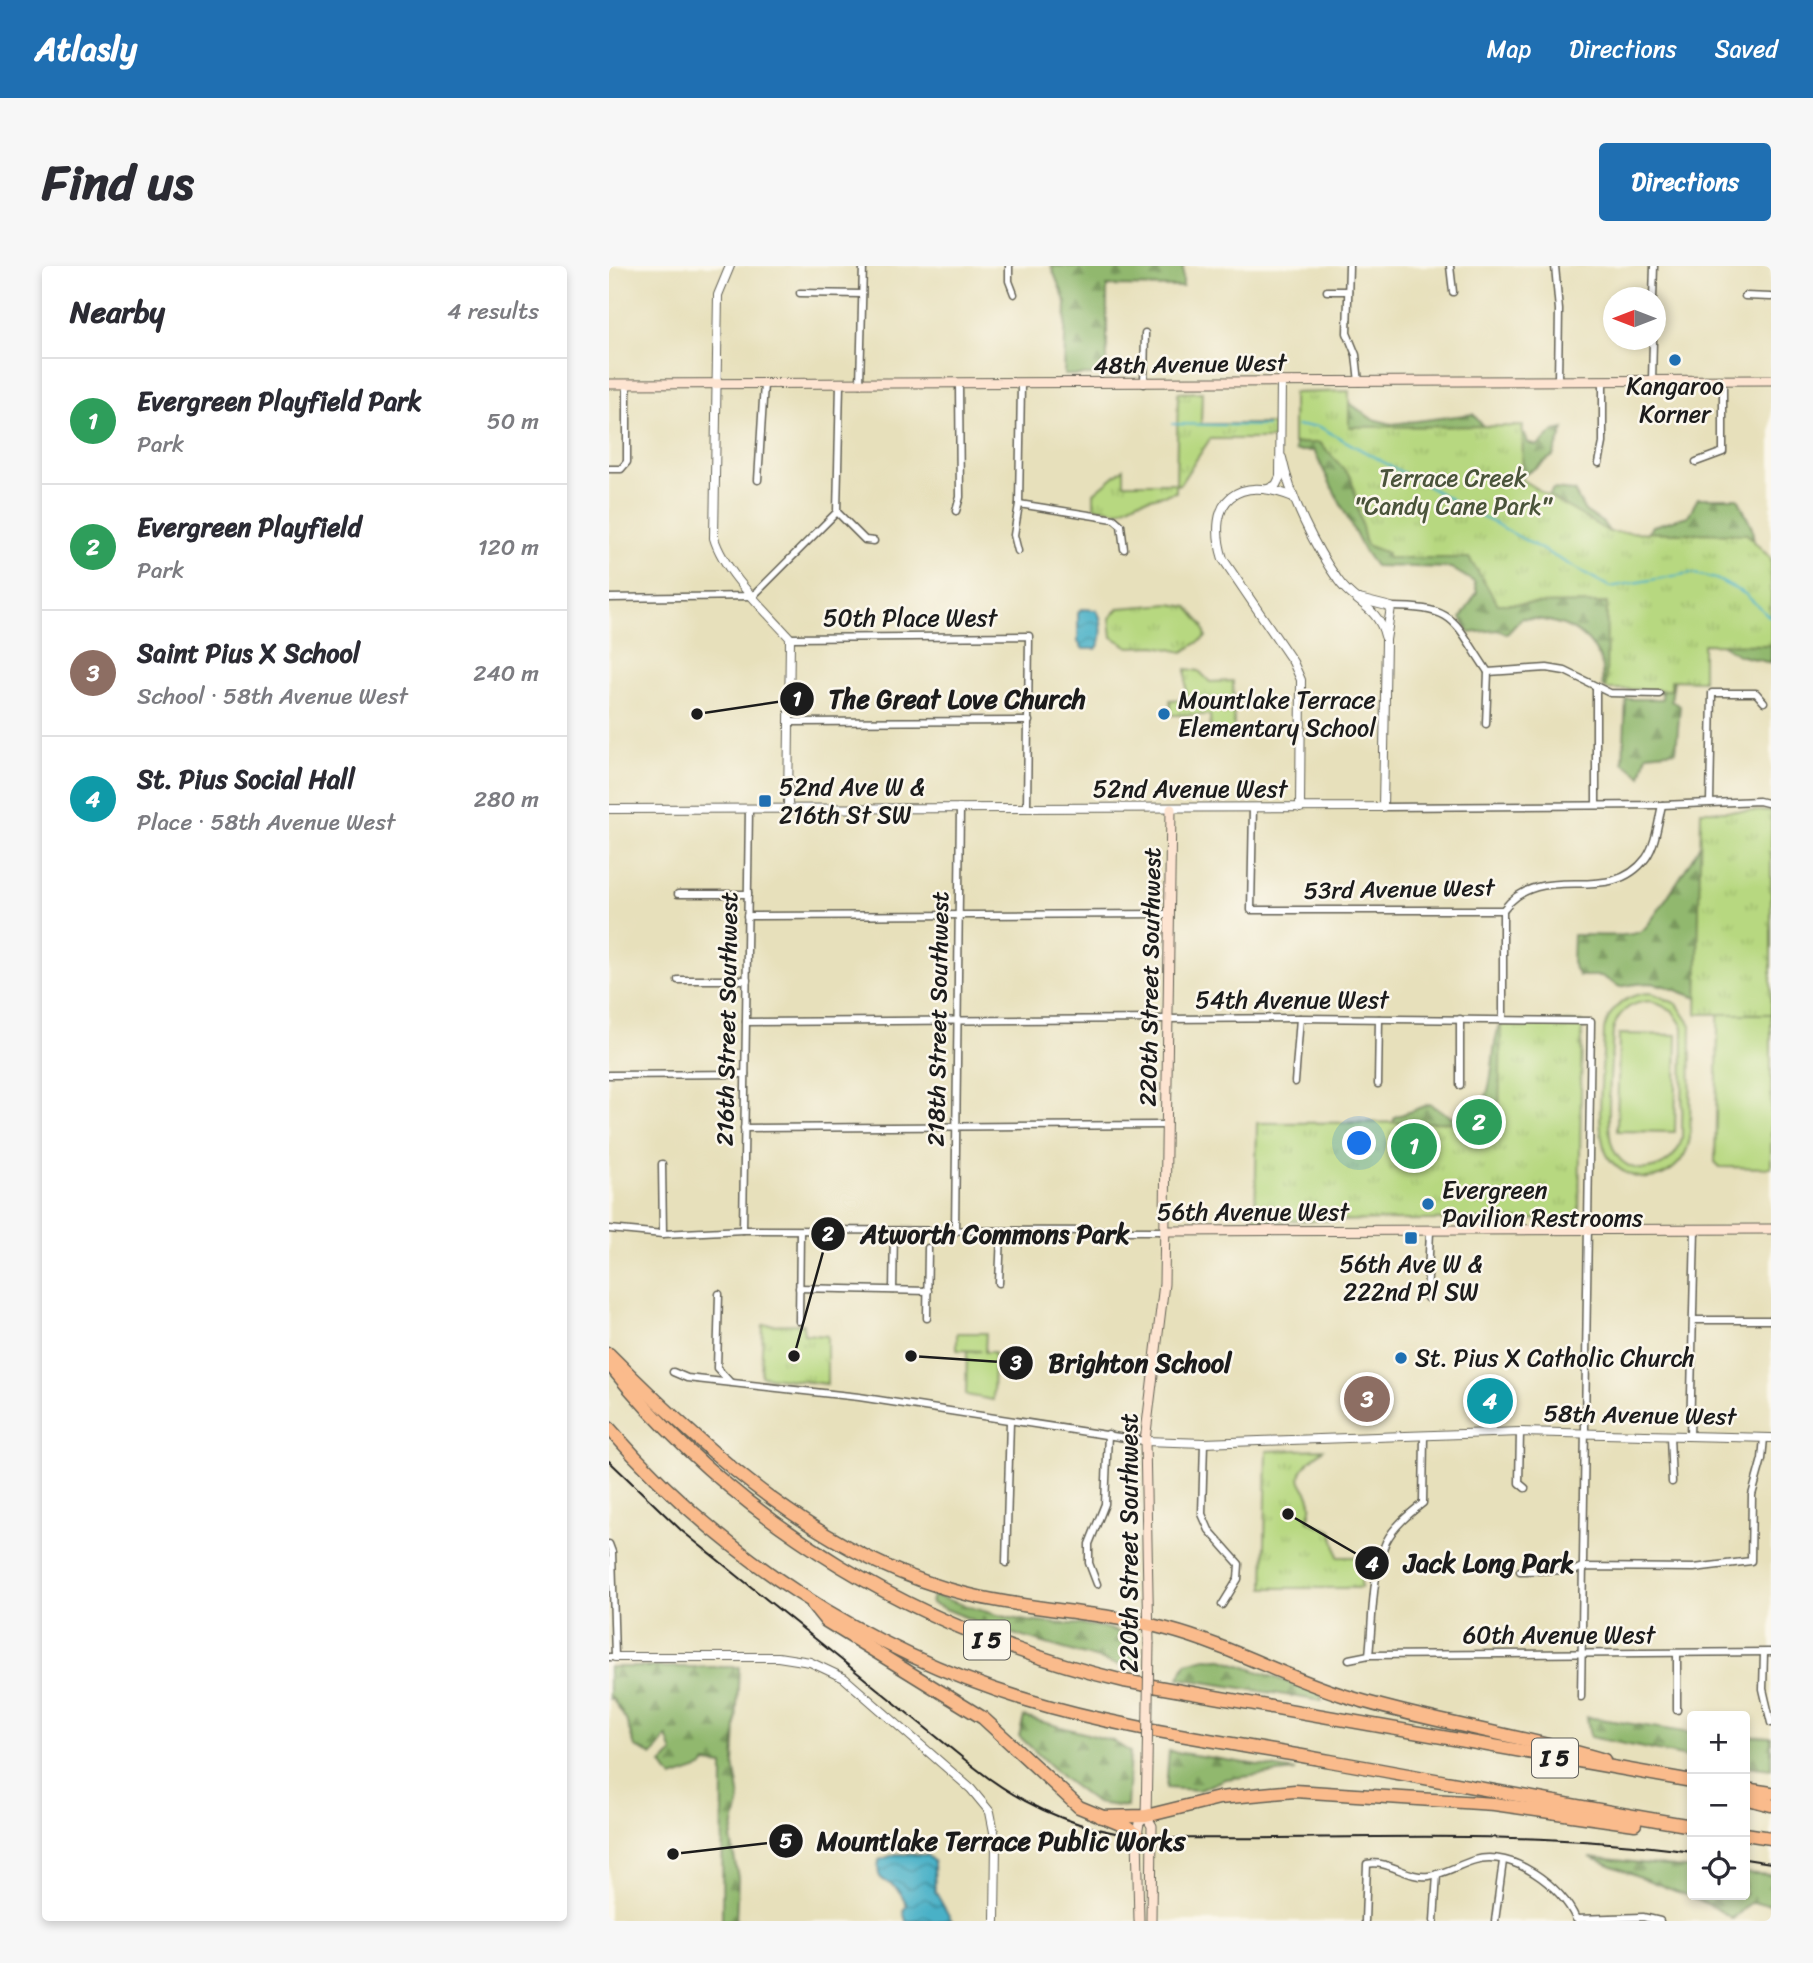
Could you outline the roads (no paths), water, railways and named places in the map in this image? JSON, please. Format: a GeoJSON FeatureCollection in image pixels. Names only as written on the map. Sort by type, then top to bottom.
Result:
{"type":"FeatureCollection","features":[{"type":"Feature","properties":{"kind":"highway"},"geometry":{"type":"LineString","coordinates":[[609,1354],[665,1411],[719,1458],[824,1534],[912,1577],[974,1596],[1148,1625],[1217,1643],[1342,1695],[1585,1754],[1687,1782]]}},
{"type":"Feature","properties":{"kind":"highway","name":"I 5"},"geometry":{"type":"LineString","coordinates":[[609,1364],[693,1456],[793,1537],[890,1596],[989,1641],[1051,1662],[1135,1683],[1662,1777]]}},
{"type":"Feature","properties":{"kind":"highway","name":"I 5"},"geometry":{"type":"LineString","coordinates":[[609,1428],[699,1518],[737,1549],[807,1598],[872,1636],[945,1671],[1027,1700],[1080,1714],[1687,1825]]}},
{"type":"Feature","properties":{"kind":"highway"},"geometry":{"type":"LineString","coordinates":[[807,1598],[826,1621],[983,1718],[1079,1807],[1125,1826],[1137,1835]]}},
{"type":"Feature","properties":{"kind":"highway"},"geometry":{"type":"LineString","coordinates":[[1750,1790],[1771,1793]]}},
{"type":"Feature","properties":{"kind":"highway"},"geometry":{"type":"LineString","coordinates":[[1101,1817],[1146,1816],[1219,1798],[1295,1791],[1494,1804],[1644,1825],[1675,1823]]}},
{"type":"Feature","properties":{"kind":"highway"},"geometry":{"type":"LineString","coordinates":[[1750,1799],[1771,1805]]}},
{"type":"Feature","properties":{"kind":"highway"},"geometry":{"type":"LineString","coordinates":[[1750,1835],[1771,1838]]}},
{"type":"Feature","properties":{"kind":"main road","name":"48th Avenue West"},"geometry":{"type":"LineString","coordinates":[[609,384],[1021,385],[1281,381],[1771,380]]}},
{"type":"Feature","properties":{"kind":"main road","name":"220th Street Southwest"},"geometry":{"type":"LineString","coordinates":[[1150,1921],[1151,1826],[1146,1816],[1149,1643],[1145,1441],[1161,1314],[1165,1231],[1171,809]]}},
{"type":"Feature","properties":{"kind":"main road","name":"56th Avenue West"},"geometry":{"type":"LineString","coordinates":[[1165,1231],[1771,1228]]}},
{"type":"Feature","properties":{"kind":"main road","name":"220th Street Southwest"},"geometry":{"type":"LineString","coordinates":[[1139,1921],[1137,1835],[1139,1823],[1146,1816]]}},
{"type":"Feature","properties":{"kind":"street"},"geometry":{"type":"LineString","coordinates":[[730,266],[717,295],[713,538],[717,550],[790,638],[788,808]]}},
{"type":"Feature","properties":{"kind":"street"},"geometry":{"type":"LineString","coordinates":[[860,384],[863,266]]}},
{"type":"Feature","properties":{"kind":"street"},"geometry":{"type":"LineString","coordinates":[[1009,266],[1009,281],[1014,294]]}},
{"type":"Feature","properties":{"kind":"street"},"geometry":{"type":"LineString","coordinates":[[1349,266],[1347,333],[1356,355],[1359,382]]}},
{"type":"Feature","properties":{"kind":"street"},"geometry":{"type":"LineString","coordinates":[[1450,266],[1453,292]]}},
{"type":"Feature","properties":{"kind":"street"},"geometry":{"type":"LineString","coordinates":[[1555,266],[1559,310],[1558,380]]}},
{"type":"Feature","properties":{"kind":"street"},"geometry":{"type":"LineString","coordinates":[[1653,287],[1654,266]]}},
{"type":"Feature","properties":{"kind":"street"},"geometry":{"type":"LineString","coordinates":[[1327,291],[1348,291]]}},
{"type":"Feature","properties":{"kind":"street"},"geometry":{"type":"LineString","coordinates":[[800,293],[862,294]]}},
{"type":"Feature","properties":{"kind":"street"},"geometry":{"type":"LineString","coordinates":[[1745,296],[1771,297]]}},
{"type":"Feature","properties":{"kind":"street"},"geometry":{"type":"LineString","coordinates":[[1145,334],[1145,384]]}},
{"type":"Feature","properties":{"kind":"street"},"geometry":{"type":"LineString","coordinates":[[1652,381],[1653,350]]}},
{"type":"Feature","properties":{"kind":"street"},"geometry":{"type":"LineString","coordinates":[[1268,489],[1279,481],[1282,458],[1281,381]]}},
{"type":"Feature","properties":{"kind":"street"},"geometry":{"type":"LineString","coordinates":[[1599,463],[1603,443],[1603,381]]}},
{"type":"Feature","properties":{"kind":"street"},"geometry":{"type":"LineString","coordinates":[[1696,462],[1723,452],[1723,381]]}},
{"type":"Feature","properties":{"kind":"street"},"geometry":{"type":"LineString","coordinates":[[609,469],[621,469],[627,462],[627,384]]}},
{"type":"Feature","properties":{"kind":"street"},"geometry":{"type":"LineString","coordinates":[[758,480],[764,384]]}},
{"type":"Feature","properties":{"kind":"street"},"geometry":{"type":"LineString","coordinates":[[609,598],[753,596],[837,512],[840,384]]}},
{"type":"Feature","properties":{"kind":"street"},"geometry":{"type":"LineString","coordinates":[[956,512],[960,497],[959,385]]}},
{"type":"Feature","properties":{"kind":"street"},"geometry":{"type":"LineString","coordinates":[[1018,551],[1014,535],[1019,504],[1021,385]]}},
{"type":"Feature","properties":{"kind":"street"},"geometry":{"type":"LineString","coordinates":[[1282,458],[1293,497],[1338,582],[1376,613],[1386,640]]}},
{"type":"Feature","properties":{"kind":"street"},"geometry":{"type":"LineString","coordinates":[[1293,497],[1268,489],[1238,491],[1227,497],[1221,508],[1220,547],[1223,559],[1293,662],[1301,680],[1300,808]]}},
{"type":"Feature","properties":{"kind":"street"},"geometry":{"type":"LineString","coordinates":[[1019,504],[1114,519],[1121,525],[1124,549]]}},
{"type":"Feature","properties":{"kind":"street"},"geometry":{"type":"LineString","coordinates":[[837,512],[865,540],[874,541]]}},
{"type":"Feature","properties":{"kind":"street"},"geometry":{"type":"LineString","coordinates":[[1359,599],[1391,607],[1423,607],[1444,614],[1488,672],[1486,724]]}},
{"type":"Feature","properties":{"kind":"street"},"geometry":{"type":"LineString","coordinates":[[1383,807],[1386,640],[1391,607]]}},
{"type":"Feature","properties":{"kind":"street","name":"50th Place West"},"geometry":{"type":"LineString","coordinates":[[790,638],[1029,636],[1029,721]]}},
{"type":"Feature","properties":{"kind":"street"},"geometry":{"type":"LineString","coordinates":[[1488,672],[1547,668],[1580,677],[1596,688],[1610,693],[1659,694]]}},
{"type":"Feature","properties":{"kind":"street"},"geometry":{"type":"LineString","coordinates":[[1596,688],[1596,805]]}},
{"type":"Feature","properties":{"kind":"street"},"geometry":{"type":"LineString","coordinates":[[1710,803],[1712,693],[1756,693],[1764,702]]}},
{"type":"Feature","properties":{"kind":"street"},"geometry":{"type":"LineString","coordinates":[[789,722],[1029,721],[1027,807]]}},
{"type":"Feature","properties":{"kind":"street","name":"52nd Avenue West"},"geometry":{"type":"LineString","coordinates":[[609,809],[1171,809],[1662,805],[1759,801],[1771,804]]}},
{"type":"Feature","properties":{"kind":"street","name":"53rd Avenue West"},"geometry":{"type":"LineString","coordinates":[[1253,808],[1251,910],[1503,910],[1512,898],[1537,885],[1591,884],[1624,876],[1646,858],[1654,840],[1662,805]]}},
{"type":"Feature","properties":{"kind":"street","name":"218th Street Southwest"},"geometry":{"type":"LineString","coordinates":[[955,1232],[960,808]]}},
{"type":"Feature","properties":{"kind":"street","name":"216th Street Southwest"},"geometry":{"type":"LineString","coordinates":[[743,1230],[749,809]]}},
{"type":"Feature","properties":{"kind":"street"},"geometry":{"type":"LineString","coordinates":[[678,894],[748,894]]}},
{"type":"Feature","properties":{"kind":"street"},"geometry":{"type":"LineString","coordinates":[[1503,910],[1503,1018]]}},
{"type":"Feature","properties":{"kind":"street"},"geometry":{"type":"LineString","coordinates":[[747,916],[1169,914]]}},
{"type":"Feature","properties":{"kind":"street"},"geometry":{"type":"LineString","coordinates":[[678,980],[747,980]]}},
{"type":"Feature","properties":{"kind":"street"},"geometry":{"type":"LineString","coordinates":[[1295,1082],[1300,1018]]}},
{"type":"Feature","properties":{"kind":"street","name":"54th Avenue West"},"geometry":{"type":"LineString","coordinates":[[746,1022],[1586,1018],[1591,1021],[1589,1230]]}},
{"type":"Feature","properties":{"kind":"street"},"geometry":{"type":"LineString","coordinates":[[1378,1084],[1379,1019]]}},
{"type":"Feature","properties":{"kind":"street"},"geometry":{"type":"LineString","coordinates":[[1460,1019],[1460,1085]]}},
{"type":"Feature","properties":{"kind":"street"},"geometry":{"type":"LineString","coordinates":[[609,1075],[745,1074]]}},
{"type":"Feature","properties":{"kind":"street"},"geometry":{"type":"LineString","coordinates":[[744,1128],[1166,1125]]}},
{"type":"Feature","properties":{"kind":"street"},"geometry":{"type":"LineString","coordinates":[[662,1164],[663,1234]]}},
{"type":"Feature","properties":{"kind":"street","name":"56th Avenue West"},"geometry":{"type":"LineString","coordinates":[[609,1229],[663,1234],[743,1230],[1001,1233],[1165,1231]]}},
{"type":"Feature","properties":{"kind":"street"},"geometry":{"type":"LineString","coordinates":[[1690,1436],[1695,1229]]}},
{"type":"Feature","properties":{"kind":"street"},"geometry":{"type":"LineString","coordinates":[[1581,1697],[1589,1230]]}},
{"type":"Feature","properties":{"kind":"street"},"geometry":{"type":"LineString","coordinates":[[799,1321],[800,1231]]}},
{"type":"Feature","properties":{"kind":"street"},"geometry":{"type":"LineString","coordinates":[[893,1290],[894,1231]]}},
{"type":"Feature","properties":{"kind":"street"},"geometry":{"type":"LineString","coordinates":[[1427,1298],[1430,1231]]}},
{"type":"Feature","properties":{"kind":"street"},"geometry":{"type":"LineString","coordinates":[[999,1283],[1001,1233]]}},
{"type":"Feature","properties":{"kind":"street"},"geometry":{"type":"LineString","coordinates":[[927,1318],[928,1248]]}},
{"type":"Feature","properties":{"kind":"street"},"geometry":{"type":"LineString","coordinates":[[799,1288],[928,1291]]}},
{"type":"Feature","properties":{"kind":"street"},"geometry":{"type":"LineString","coordinates":[[719,1294],[717,1368],[729,1381]]}},
{"type":"Feature","properties":{"kind":"street"},"geometry":{"type":"LineString","coordinates":[[1694,1320],[1771,1320]]}},
{"type":"Feature","properties":{"kind":"street","name":"58th Avenue West"},"geometry":{"type":"LineString","coordinates":[[673,1373],[687,1378],[859,1397],[1145,1441],[1204,1443],[1520,1432],[1767,1438]]}},
{"type":"Feature","properties":{"kind":"street"},"geometry":{"type":"LineString","coordinates":[[1006,1563],[1010,1421]]}},
{"type":"Feature","properties":{"kind":"street"},"geometry":{"type":"LineString","coordinates":[[1520,1432],[1519,1483],[1525,1488]]}},
{"type":"Feature","properties":{"kind":"street"},"geometry":{"type":"LineString","coordinates":[[1097,1584],[1089,1563],[1089,1544],[1105,1504],[1108,1434]]}},
{"type":"Feature","properties":{"kind":"street"},"geometry":{"type":"LineString","coordinates":[[1370,1655],[1379,1567],[1386,1542],[1402,1520],[1423,1503],[1425,1436]]}},
{"type":"Feature","properties":{"kind":"street"},"geometry":{"type":"LineString","coordinates":[[1670,1436],[1672,1482]]}},
{"type":"Feature","properties":{"kind":"street"},"geometry":{"type":"LineString","coordinates":[[1520,1572],[1576,1570],[1582,1567],[1694,1568],[1751,1561],[1752,1495],[1767,1438]]}},
{"type":"Feature","properties":{"kind":"street"},"geometry":{"type":"LineString","coordinates":[[1204,1443],[1202,1514],[1209,1530],[1238,1564],[1238,1579],[1222,1605]]}},
{"type":"Feature","properties":{"kind":"street"},"geometry":{"type":"LineString","coordinates":[[609,1544],[612,1552],[612,1657],[778,1657],[825,1667],[844,1678],[983,1801],[995,1825],[995,1921]]}},
{"type":"Feature","properties":{"kind":"street"},"geometry":{"type":"LineString","coordinates":[[1767,1653],[1763,1689],[1771,1723]]}},
{"type":"Feature","properties":{"kind":"street","name":"60th Avenue West"},"geometry":{"type":"LineString","coordinates":[[1349,1659],[1370,1655],[1767,1653]]}},
{"type":"Feature","properties":{"kind":"street"},"geometry":{"type":"LineString","coordinates":[[1677,1654],[1677,1710]]}},
{"type":"Feature","properties":{"kind":"street"},"geometry":{"type":"LineString","coordinates":[[1365,1921],[1367,1864],[1377,1861],[1409,1874],[1428,1877],[1478,1858],[1522,1866],[1546,1882],[1576,1920],[1643,1917],[1660,1921]]}},
{"type":"Feature","properties":{"kind":"street"},"geometry":{"type":"LineString","coordinates":[[1495,1921],[1503,1861]]}},
{"type":"Feature","properties":{"kind":"street"},"geometry":{"type":"LineString","coordinates":[[1434,1921],[1437,1874]]}},
{"type":"Feature","properties":{"kind":"water"},"geometry":{"type":"Polygon","coordinates":[[[1082,609],[1096,610],[1100,618],[1102,630],[1096,649],[1083,649],[1078,642],[1078,613],[1082,609]]]}},
{"type":"Feature","properties":{"kind":"water"},"geometry":{"type":"Polygon","coordinates":[[[896,1854],[927,1855],[934,1862],[935,1891],[952,1921],[906,1921],[903,1911],[907,1905],[902,1895],[880,1877],[878,1868],[879,1860],[896,1854]]]}},
{"type":"Feature","properties":{"kind":"waterway"},"geometry":{"type":"LineString","coordinates":[[1172,424],[1267,426]]}},
{"type":"Feature","properties":{"kind":"waterway"},"geometry":{"type":"LineString","coordinates":[[1297,426],[1318,426],[1610,587],[1691,573],[1716,579],[1745,594],[1771,618]]}},
{"type":"Feature","properties":{"kind":"tram line"},"geometry":{"type":"LineString","coordinates":[[609,1461],[682,1531],[974,1767],[1016,1796],[1059,1817],[1106,1831],[1156,1838],[1491,1837],[1625,1844],[1687,1851]]}},
{"type":"Feature","properties":{"kind":"tram line"},"geometry":{"type":"LineString","coordinates":[[1750,1860],[1771,1863]]}},
{"type":"Feature","properties":{"kind":"place","name":"Kangaroo Korner"},"geometry":{"type":"Point","coordinates":[1675,360]}},
{"type":"Feature","properties":{"kind":"place","name":"The Great Love Church"},"geometry":{"type":"Point","coordinates":[697,714]}},
{"type":"Feature","properties":{"kind":"place","name":"Mountlake Terrace Elementary School"},"geometry":{"type":"Point","coordinates":[1164,714]}},
{"type":"Feature","properties":{"kind":"place","name":"52nd Ave W & 216th St SW"},"geometry":{"type":"Point","coordinates":[765,801]}},
{"type":"Feature","properties":{"kind":"place","name":"Evergreen Playfield"},"geometry":{"type":"Point","coordinates":[1479,1122]}},
{"type":"Feature","properties":{"kind":"place","name":"Evergreen Playfield Park"},"geometry":{"type":"Point","coordinates":[1414,1146]}},
{"type":"Feature","properties":{"kind":"place","name":"Evergreen Pavilion Restrooms"},"geometry":{"type":"Point","coordinates":[1428,1204]}},
{"type":"Feature","properties":{"kind":"place","name":"56th Ave W & 222nd Pl SW"},"geometry":{"type":"Point","coordinates":[1411,1238]}},
{"type":"Feature","properties":{"kind":"place","name":"Atworth Commons Park"},"geometry":{"type":"Point","coordinates":[794,1356]}},
{"type":"Feature","properties":{"kind":"place","name":"Brighton School"},"geometry":{"type":"Point","coordinates":[911,1356]}},
{"type":"Feature","properties":{"kind":"place","name":"St. Pius X Catholic Church"},"geometry":{"type":"Point","coordinates":[1401,1358]}},
{"type":"Feature","properties":{"kind":"place","name":"Saint Pius X School"},"geometry":{"type":"Point","coordinates":[1367,1399]}},
{"type":"Feature","properties":{"kind":"place","name":"St. Pius Social Hall"},"geometry":{"type":"Point","coordinates":[1490,1401]}},
{"type":"Feature","properties":{"kind":"place","name":"Jack Long Park"},"geometry":{"type":"Point","coordinates":[1288,1514]}},
{"type":"Feature","properties":{"kind":"place","name":"Mountlake Terrace Public Works"},"geometry":{"type":"Point","coordinates":[673,1854]}},
{"type":"Feature","properties":{"kind":"park label","name":"Terrace Creek \"Candy Cane Park\""},"geometry":{"type":"Point","coordinates":[1453,492]}}]}
